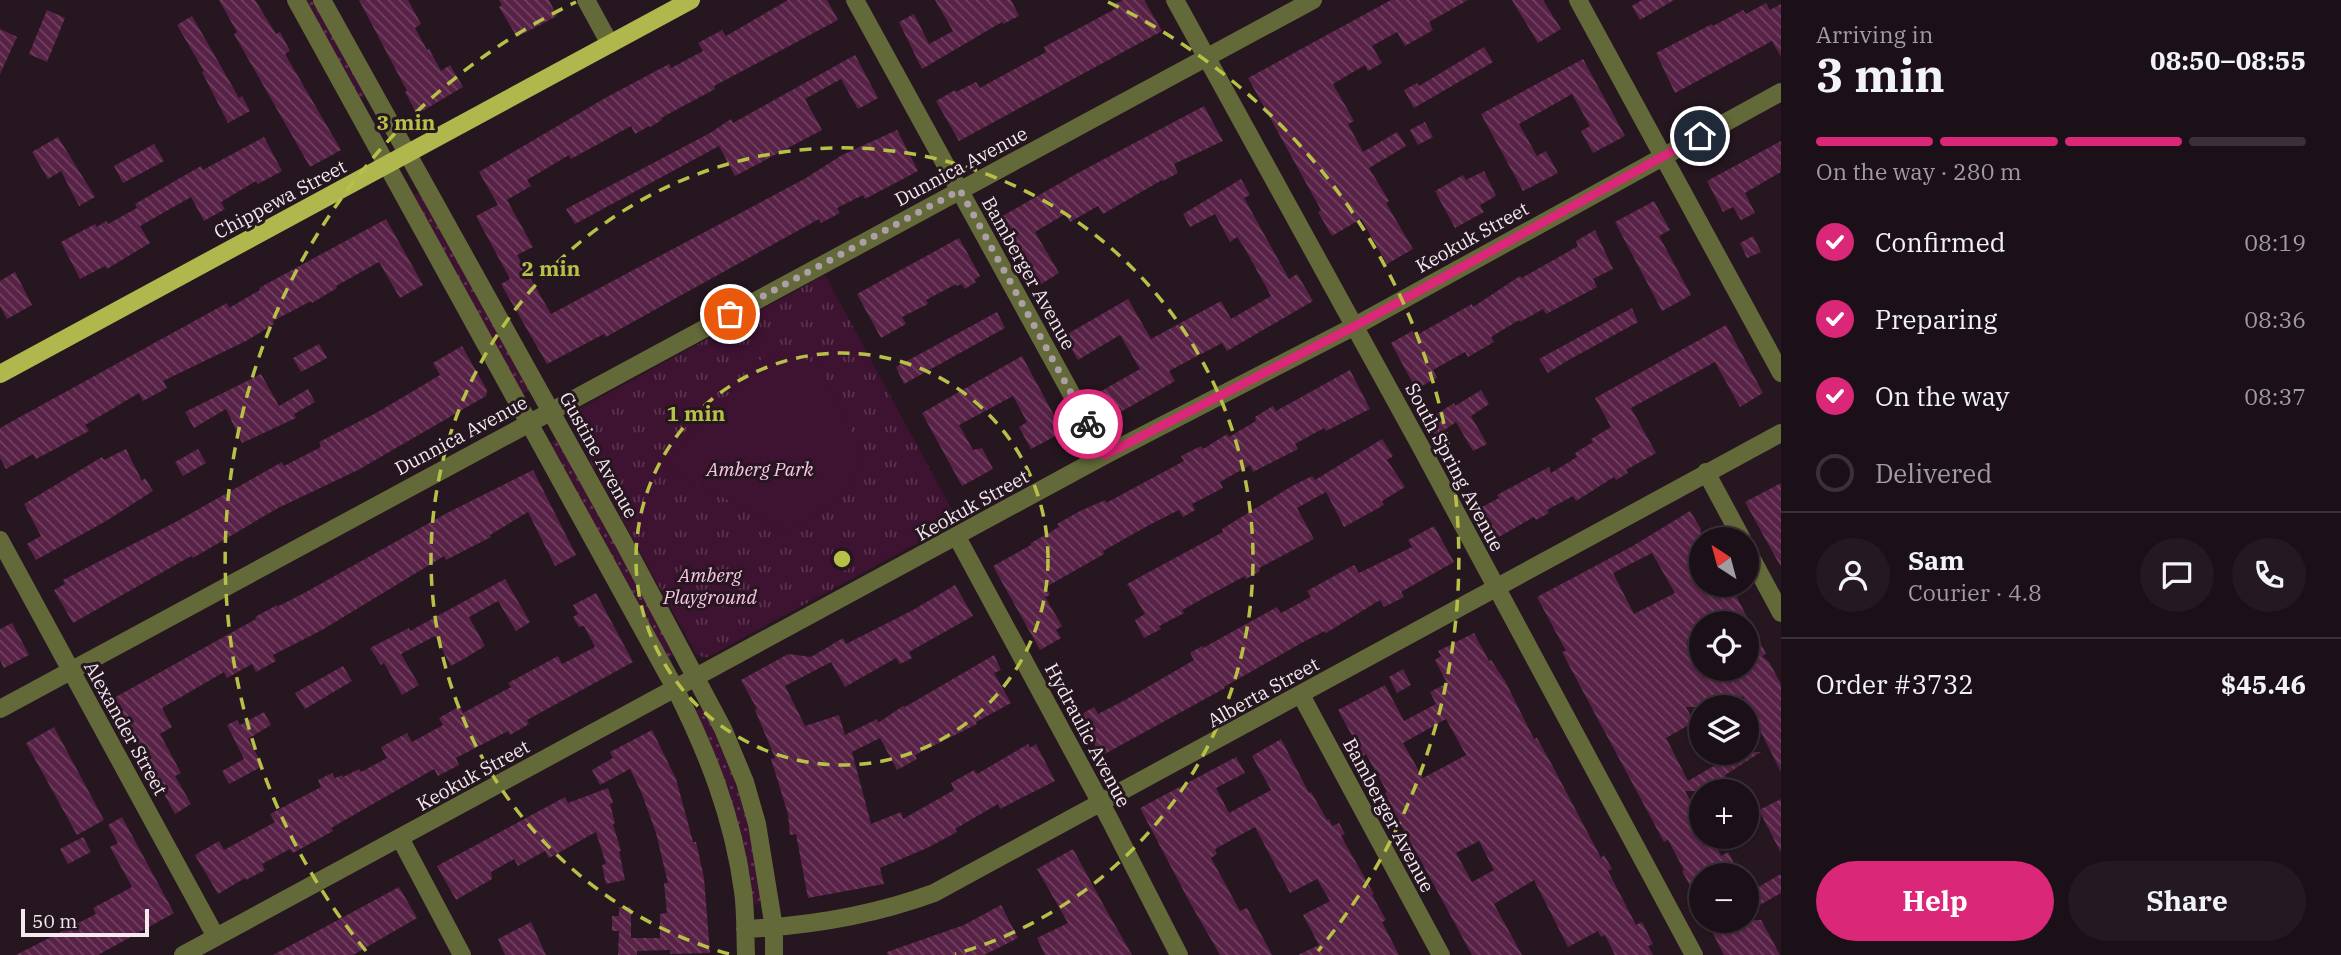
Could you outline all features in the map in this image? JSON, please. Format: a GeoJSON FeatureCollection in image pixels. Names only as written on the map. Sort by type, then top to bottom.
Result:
{"type":"FeatureCollection","features":[{"type":"Feature","properties":{"kind":"main road","name":"Chippewa Street"},"geometry":{"type":"LineString","coordinates":[[0,374],[691,0]]}},
{"type":"Feature","properties":{"kind":"street"},"geometry":{"type":"LineString","coordinates":[[296,0],[675,688],[706,751],[736,847],[746,955]]}},
{"type":"Feature","properties":{"kind":"street","name":"Gustine Avenue"},"geometry":{"type":"LineString","coordinates":[[322,0],[551,410],[723,729],[745,782],[757,824],[774,928],[775,955]]}},
{"type":"Feature","properties":{"kind":"street"},"geometry":{"type":"LineString","coordinates":[[586,0],[610,44]]}},
{"type":"Feature","properties":{"kind":"street","name":"Bamberger Avenue"},"geometry":{"type":"LineString","coordinates":[[855,0],[1105,455]]}},
{"type":"Feature","properties":{"kind":"street","name":"South Spring Avenue"},"geometry":{"type":"LineString","coordinates":[[1175,0],[1355,326],[1694,955]]}},
{"type":"Feature","properties":{"kind":"street","name":"Dunnica Avenue"},"geometry":{"type":"LineString","coordinates":[[0,709],[1313,0]]}},
{"type":"Feature","properties":{"kind":"street"},"geometry":{"type":"LineString","coordinates":[[1578,0],[1781,373]]}},
{"type":"Feature","properties":{"kind":"street","name":"Keokuk Street"},"geometry":{"type":"LineString","coordinates":[[183,955],[1105,455],[1355,326],[1781,92]]}},
{"type":"Feature","properties":{"kind":"street","name":"Alberta Street"},"geometry":{"type":"LineString","coordinates":[[745,929],[774,928],[871,912],[934,893],[1781,433]]}},
{"type":"Feature","properties":{"kind":"street"},"geometry":{"type":"LineString","coordinates":[[1706,472],[1736,527]]}},
{"type":"Feature","properties":{"kind":"street","name":"Hydraulic Avenue"},"geometry":{"type":"LineString","coordinates":[[957,537],[1101,803],[1179,955]]}},
{"type":"Feature","properties":{"kind":"street","name":"Alexander Street"},"geometry":{"type":"LineString","coordinates":[[0,540],[216,937]]}},
{"type":"Feature","properties":{"kind":"street"},"geometry":{"type":"LineString","coordinates":[[1759,572],[1781,613]]}},
{"type":"Feature","properties":{"kind":"street","name":"Bamberger Avenue"},"geometry":{"type":"LineString","coordinates":[[1301,695],[1441,955]]}},
{"type":"Feature","properties":{"kind":"street"},"geometry":{"type":"LineString","coordinates":[[400,838],[462,955]]}},
{"type":"Feature","properties":{"kind":"green space"},"geometry":{"type":"Polygon","coordinates":[[[304,0],[313,0],[365,94],[364,99],[359,98],[304,0]]]}},
{"type":"Feature","properties":{"kind":"green space"},"geometry":{"type":"Polygon","coordinates":[[[415,194],[422,198],[529,390],[522,394],[413,196],[415,194]]]}},
{"type":"Feature","properties":{"kind":"green space","name":"Amberg Park"},"geometry":{"type":"Polygon","coordinates":[[[825,275],[958,521],[708,657],[701,656],[692,646],[569,419],[575,411],[825,275]]]}},
{"type":"Feature","properties":{"kind":"green space"},"geometry":{"type":"Polygon","coordinates":[[[768,352],[797,356],[822,372],[858,443],[860,458],[849,486],[839,498],[814,517],[787,531],[672,469],[671,458],[679,447],[768,352]]]}},
{"type":"Feature","properties":{"kind":"green space"},"geometry":{"type":"Polygon","coordinates":[[[557,439],[676,654],[667,659],[549,443],[557,439]]]}},
{"type":"Feature","properties":{"kind":"green space"},"geometry":{"type":"Polygon","coordinates":[[[699,708],[703,710],[721,748],[741,801],[759,876],[759,904],[752,901],[732,805],[707,736],[696,714],[699,708]]]}},
{"type":"Feature","properties":{"kind":"building"},"geometry":{"type":"Polygon","coordinates":[[[219,0],[255,0],[276,34],[280,32],[290,51],[285,54],[341,150],[310,167],[234,34],[237,32],[219,0]]]}},
{"type":"Feature","properties":{"kind":"building"},"geometry":{"type":"Polygon","coordinates":[[[359,0],[408,0],[421,24],[415,28],[427,50],[429,49],[441,71],[450,65],[463,87],[417,114],[359,0]]]}},
{"type":"Feature","properties":{"kind":"building"},"geometry":{"type":"Polygon","coordinates":[[[499,0],[549,0],[557,16],[517,37],[499,7],[502,5],[499,0]]]}},
{"type":"Feature","properties":{"kind":"building"},"geometry":{"type":"Polygon","coordinates":[[[788,0],[827,0],[838,20],[714,86],[715,89],[661,118],[662,120],[650,127],[635,134],[631,126],[571,159],[569,155],[527,180],[531,186],[498,205],[479,172],[607,97],[669,64],[671,68],[703,51],[698,43],[722,30],[726,36],[788,0]]]}},
{"type":"Feature","properties":{"kind":"building"},"geometry":{"type":"Polygon","coordinates":[[[935,0],[1011,0],[1019,16],[1003,24],[1002,22],[922,69],[899,22],[914,14],[929,44],[953,31],[935,0]]]}},
{"type":"Feature","properties":{"kind":"building"},"geometry":{"type":"Polygon","coordinates":[[[1123,0],[1144,0],[1162,31],[959,141],[936,101],[976,82],[980,88],[1046,52],[1044,47],[1115,9],[1112,5],[1123,0]]]}},
{"type":"Feature","properties":{"kind":"building"},"geometry":{"type":"Polygon","coordinates":[[[1391,0],[1468,0],[1429,22],[1433,30],[1405,46],[1397,32],[1372,46],[1382,63],[1368,71],[1365,65],[1333,84],[1354,121],[1348,124],[1363,152],[1397,132],[1406,146],[1369,168],[1413,249],[1387,264],[1361,219],[1332,236],[1318,212],[1321,210],[1248,78],[1391,0]]]}},
{"type":"Feature","properties":{"kind":"building"},"geometry":{"type":"Polygon","coordinates":[[[1512,0],[1543,0],[1561,29],[1538,43],[1512,0]]]}},
{"type":"Feature","properties":{"kind":"building"},"geometry":{"type":"Polygon","coordinates":[[[1642,0],[1674,0],[1640,20],[1632,6],[1642,0]]]}},
{"type":"Feature","properties":{"kind":"building"},"geometry":{"type":"Polygon","coordinates":[[[1766,3],[1770,10],[1781,4],[1781,57],[1772,41],[1675,93],[1656,53],[1712,24],[1713,26],[1743,10],[1746,14],[1766,3]]]}},
{"type":"Feature","properties":{"kind":"building"},"geometry":{"type":"Polygon","coordinates":[[[47,10],[65,18],[47,62],[29,54],[47,10]]]}},
{"type":"Feature","properties":{"kind":"building"},"geometry":{"type":"Polygon","coordinates":[[[192,16],[239,98],[242,96],[250,111],[228,123],[202,72],[204,71],[177,25],[192,16]]]}},
{"type":"Feature","properties":{"kind":"building"},"geometry":{"type":"Polygon","coordinates":[[[0,29],[17,37],[0,74],[0,29]]]}},
{"type":"Feature","properties":{"kind":"building"},"geometry":{"type":"Polygon","coordinates":[[[1484,47],[1493,62],[1414,108],[1404,90],[1417,83],[1419,86],[1484,47]]]}},
{"type":"Feature","properties":{"kind":"building"},"geometry":{"type":"Polygon","coordinates":[[[855,55],[878,98],[858,109],[841,79],[805,99],[822,130],[735,176],[719,146],[575,224],[566,209],[710,133],[731,119],[733,123],[855,55]]]}},
{"type":"Feature","properties":{"kind":"building"},"geometry":{"type":"Polygon","coordinates":[[[1583,59],[1625,136],[1593,153],[1581,131],[1590,126],[1572,94],[1519,124],[1537,156],[1546,151],[1558,173],[1523,191],[1481,114],[1583,59]]]}},
{"type":"Feature","properties":{"kind":"building"},"geometry":{"type":"Polygon","coordinates":[[[1204,106],[1223,141],[1174,164],[1178,173],[1103,214],[1098,206],[1070,222],[1065,214],[1035,232],[1059,273],[1038,286],[999,218],[1204,106]]]}},
{"type":"Feature","properties":{"kind":"building"},"geometry":{"type":"Polygon","coordinates":[[[1425,122],[1433,137],[1418,145],[1410,130],[1425,122]]]}},
{"type":"Feature","properties":{"kind":"building"},"geometry":{"type":"Polygon","coordinates":[[[897,130],[918,171],[865,199],[863,195],[837,208],[840,213],[821,223],[819,219],[606,337],[604,334],[547,364],[501,284],[510,279],[476,216],[507,200],[533,247],[517,255],[551,314],[806,178],[842,155],[897,130]]]}},
{"type":"Feature","properties":{"kind":"building"},"geometry":{"type":"Polygon","coordinates":[[[58,137],[95,197],[79,206],[61,171],[48,179],[32,152],[58,137]]]}},
{"type":"Feature","properties":{"kind":"building"},"geometry":{"type":"Polygon","coordinates":[[[264,137],[282,171],[258,184],[256,181],[221,202],[225,209],[204,221],[191,197],[140,226],[150,243],[107,269],[105,266],[80,279],[61,242],[95,224],[97,227],[106,221],[108,224],[137,208],[135,204],[201,166],[203,170],[264,137]]]}},
{"type":"Feature","properties":{"kind":"building"},"geometry":{"type":"Polygon","coordinates":[[[1781,141],[1781,172],[1745,193],[1755,213],[1741,220],[1733,207],[1723,212],[1707,181],[1781,141]]]}},
{"type":"Feature","properties":{"kind":"building"},"geometry":{"type":"Polygon","coordinates":[[[154,144],[164,161],[123,183],[114,166],[154,144]]]}},
{"type":"Feature","properties":{"kind":"building"},"geometry":{"type":"Polygon","coordinates":[[[1484,171],[1496,196],[1480,205],[1484,212],[1455,228],[1435,191],[1463,175],[1466,180],[1484,171]]]}},
{"type":"Feature","properties":{"kind":"building"},"geometry":{"type":"Polygon","coordinates":[[[1241,179],[1250,195],[1244,198],[1289,279],[1297,274],[1313,301],[1227,351],[1222,343],[1169,371],[1175,381],[1110,418],[1096,394],[1140,369],[1120,335],[1078,360],[1064,336],[1128,299],[1151,339],[1221,301],[1231,319],[1271,296],[1244,247],[1237,237],[1230,242],[1215,214],[1190,227],[1183,214],[1241,179]]]}},
{"type":"Feature","properties":{"kind":"building"},"geometry":{"type":"Polygon","coordinates":[[[1654,201],[1670,230],[1659,236],[1691,295],[1662,311],[1615,222],[1654,201]]]}},
{"type":"Feature","properties":{"kind":"building"},"geometry":{"type":"Polygon","coordinates":[[[386,219],[423,285],[400,298],[379,262],[312,303],[311,301],[273,321],[274,324],[246,341],[163,381],[167,388],[143,401],[139,393],[85,425],[89,431],[36,459],[33,454],[6,469],[0,458],[0,428],[227,303],[229,308],[260,290],[259,288],[386,219]]]}},
{"type":"Feature","properties":{"kind":"building"},"geometry":{"type":"Polygon","coordinates":[[[1595,230],[1613,269],[1593,279],[1597,287],[1546,314],[1543,309],[1520,322],[1519,320],[1491,337],[1494,342],[1468,357],[1465,352],[1433,370],[1437,378],[1416,389],[1391,343],[1412,331],[1415,336],[1472,304],[1473,307],[1520,276],[1522,278],[1578,246],[1576,241],[1595,230]]]}},
{"type":"Feature","properties":{"kind":"building"},"geometry":{"type":"Polygon","coordinates":[[[1753,236],[1761,252],[1747,258],[1740,243],[1753,236]]]}},
{"type":"Feature","properties":{"kind":"building"},"geometry":{"type":"Polygon","coordinates":[[[959,238],[980,276],[974,280],[976,282],[965,289],[962,284],[956,284],[926,300],[928,304],[902,317],[906,324],[881,338],[857,294],[959,238]]]}},
{"type":"Feature","properties":{"kind":"building"},"geometry":{"type":"Polygon","coordinates":[[[15,272],[32,305],[7,319],[0,306],[0,281],[15,272]]]}},
{"type":"Feature","properties":{"kind":"building"},"geometry":{"type":"Polygon","coordinates":[[[1632,308],[1638,322],[1548,373],[1539,359],[1632,308]]]}},
{"type":"Feature","properties":{"kind":"building"},"geometry":{"type":"Polygon","coordinates":[[[997,312],[1005,328],[904,384],[896,367],[997,312]]]}},
{"type":"Feature","properties":{"kind":"building"},"geometry":{"type":"Polygon","coordinates":[[[1726,325],[1763,393],[1740,407],[1715,362],[1631,408],[1656,453],[1626,470],[1628,473],[1616,480],[1614,477],[1576,501],[1573,496],[1547,510],[1549,513],[1536,520],[1534,517],[1497,538],[1480,508],[1499,498],[1497,495],[1549,467],[1551,473],[1577,457],[1575,453],[1611,427],[1595,398],[1726,325]]]}},
{"type":"Feature","properties":{"kind":"building"},"geometry":{"type":"Polygon","coordinates":[[[319,344],[327,358],[301,372],[293,358],[319,344]]]}},
{"type":"Feature","properties":{"kind":"building"},"geometry":{"type":"Polygon","coordinates":[[[462,346],[487,390],[486,396],[358,470],[278,508],[73,623],[54,590],[65,584],[63,580],[172,524],[282,462],[284,466],[321,447],[319,442],[378,412],[440,375],[433,363],[462,346]]]}},
{"type":"Feature","properties":{"kind":"building"},"geometry":{"type":"Polygon","coordinates":[[[1022,356],[1063,432],[1031,449],[1019,427],[1027,422],[1013,396],[959,425],[973,450],[982,448],[993,469],[962,486],[922,413],[1022,356]]]}},
{"type":"Feature","properties":{"kind":"building"},"geometry":{"type":"Polygon","coordinates":[[[1350,370],[1370,409],[1326,431],[1324,428],[1295,444],[1298,449],[1253,472],[1250,465],[1220,482],[1223,488],[1192,504],[1195,510],[1183,517],[1179,510],[1151,524],[1046,587],[1050,595],[1045,597],[1062,626],[1056,630],[1061,638],[1040,650],[993,566],[1031,545],[1059,527],[1057,524],[1080,511],[1105,500],[1106,503],[1184,461],[1181,456],[1201,446],[1203,449],[1227,434],[1229,437],[1256,421],[1255,417],[1273,406],[1276,411],[1350,370]]]}},
{"type":"Feature","properties":{"kind":"building"},"geometry":{"type":"Polygon","coordinates":[[[261,374],[279,406],[308,389],[315,402],[294,414],[296,418],[242,443],[226,409],[194,428],[185,412],[261,374]]]}},
{"type":"Feature","properties":{"kind":"building"},"geometry":{"type":"Polygon","coordinates":[[[1481,390],[1489,404],[1471,416],[1487,444],[1473,451],[1456,422],[1436,436],[1426,421],[1481,390]]]}},
{"type":"Feature","properties":{"kind":"building"},"geometry":{"type":"Polygon","coordinates":[[[1382,439],[1393,456],[1387,460],[1405,487],[1382,501],[1384,505],[1344,527],[1326,492],[1297,508],[1314,539],[1259,568],[1260,571],[1246,579],[1245,576],[1182,610],[1184,613],[1159,626],[1161,629],[1144,638],[1135,620],[1145,614],[1127,584],[1223,532],[1222,529],[1292,486],[1312,476],[1315,480],[1382,439]]]}},
{"type":"Feature","properties":{"kind":"building"},"geometry":{"type":"Polygon","coordinates":[[[126,449],[142,481],[145,478],[153,491],[36,560],[27,544],[41,536],[24,504],[102,457],[104,460],[126,449]]]}},
{"type":"Feature","properties":{"kind":"building"},"geometry":{"type":"Polygon","coordinates":[[[198,449],[206,463],[183,476],[175,462],[198,449]]]}},
{"type":"Feature","properties":{"kind":"building"},"geometry":{"type":"Polygon","coordinates":[[[533,470],[576,555],[555,566],[528,512],[490,535],[491,537],[446,560],[444,556],[322,630],[273,655],[276,661],[256,672],[252,664],[227,678],[224,672],[162,708],[172,727],[160,734],[181,773],[175,776],[191,804],[175,814],[112,699],[277,605],[533,470]]]}},
{"type":"Feature","properties":{"kind":"building"},"geometry":{"type":"Polygon","coordinates":[[[1781,483],[1781,567],[1759,527],[1745,502],[1781,483]]]}},
{"type":"Feature","properties":{"kind":"building"},"geometry":{"type":"Polygon","coordinates":[[[1690,511],[1700,527],[1689,527],[1689,597],[1737,597],[1744,611],[1689,611],[1689,639],[1686,644],[1689,650],[1689,681],[1759,681],[1759,640],[1766,654],[1762,656],[1769,662],[1781,684],[1781,772],[1759,728],[1759,695],[1689,695],[1689,707],[1686,707],[1689,725],[1666,738],[1689,780],[1689,791],[1685,791],[1689,798],[1689,849],[1718,849],[1721,856],[1728,852],[1734,863],[1689,863],[1689,884],[1668,840],[1664,842],[1562,652],[1566,651],[1537,597],[1631,547],[1690,511]],[[1652,553],[1613,573],[1634,614],[1675,593],[1652,553]]]}},
{"type":"Feature","properties":{"kind":"building"},"geometry":{"type":"Polygon","coordinates":[[[1434,526],[1454,562],[1401,592],[1404,597],[1384,607],[1380,600],[1326,633],[1325,631],[1305,641],[1101,756],[1078,716],[1094,707],[1098,714],[1127,699],[1194,660],[1190,653],[1277,607],[1281,613],[1311,597],[1307,591],[1354,565],[1359,573],[1412,547],[1408,540],[1434,526]]]}},
{"type":"Feature","properties":{"kind":"building"},"geometry":{"type":"Polygon","coordinates":[[[505,579],[530,622],[516,631],[498,601],[469,617],[485,646],[451,666],[435,636],[401,654],[419,685],[402,695],[384,663],[381,665],[370,648],[409,628],[410,631],[505,579]]]}},
{"type":"Feature","properties":{"kind":"building"},"geometry":{"type":"Polygon","coordinates":[[[955,585],[973,616],[909,652],[912,658],[900,664],[896,658],[845,687],[831,662],[785,686],[805,726],[839,715],[845,735],[877,719],[878,723],[994,655],[1001,670],[994,673],[1011,703],[976,722],[977,724],[915,755],[917,759],[897,770],[880,738],[852,752],[871,824],[901,812],[903,819],[954,790],[951,783],[974,770],[977,774],[1028,744],[1030,748],[1036,744],[1055,781],[1000,809],[998,804],[955,829],[957,832],[880,868],[884,884],[808,898],[796,834],[790,835],[788,814],[771,759],[775,758],[755,710],[757,709],[741,680],[788,654],[811,657],[843,638],[846,644],[955,585]]]}},
{"type":"Feature","properties":{"kind":"building"},"geometry":{"type":"Polygon","coordinates":[[[596,593],[633,662],[527,720],[529,724],[510,735],[508,731],[456,758],[459,765],[438,776],[434,769],[331,828],[333,831],[293,853],[290,849],[262,864],[265,870],[218,894],[195,855],[219,841],[224,850],[275,822],[270,814],[321,787],[318,780],[332,773],[335,778],[359,769],[361,772],[387,758],[381,747],[407,733],[412,742],[443,725],[439,718],[460,706],[463,713],[511,687],[508,683],[558,656],[562,664],[595,647],[584,626],[579,627],[573,617],[578,614],[573,605],[596,593]]]}},
{"type":"Feature","properties":{"kind":"building"},"geometry":{"type":"Polygon","coordinates":[[[12,623],[29,655],[4,668],[0,660],[0,629],[12,623]]]}},
{"type":"Feature","properties":{"kind":"building"},"geometry":{"type":"Polygon","coordinates":[[[1474,633],[1489,661],[1491,660],[1505,681],[1534,739],[1537,738],[1601,858],[1604,855],[1612,869],[1608,871],[1636,925],[1642,922],[1653,944],[1648,946],[1653,955],[1615,955],[1605,935],[1601,937],[1598,931],[1568,947],[1534,880],[1494,904],[1522,955],[1472,955],[1399,821],[1385,793],[1387,792],[1366,754],[1363,756],[1338,710],[1385,685],[1404,721],[1436,704],[1430,692],[1447,683],[1435,660],[1441,656],[1438,651],[1474,633]],[[1446,719],[1403,743],[1423,778],[1466,755],[1446,719]],[[1479,841],[1456,853],[1472,882],[1494,870],[1479,841]]]}},
{"type":"Feature","properties":{"kind":"building"},"geometry":{"type":"Polygon","coordinates":[[[343,666],[352,681],[305,709],[295,693],[343,666]]]}},
{"type":"Feature","properties":{"kind":"building"},"geometry":{"type":"Polygon","coordinates":[[[1403,669],[1411,685],[1397,693],[1389,677],[1403,669]]]}},
{"type":"Feature","properties":{"kind":"building"},"geometry":{"type":"Polygon","coordinates":[[[264,712],[271,725],[248,739],[263,766],[229,784],[222,771],[244,759],[227,725],[237,720],[240,725],[264,712]]]}},
{"type":"Feature","properties":{"kind":"building"},"geometry":{"type":"Polygon","coordinates":[[[54,727],[104,820],[77,835],[26,743],[54,727]]]}},
{"type":"Feature","properties":{"kind":"building"},"geometry":{"type":"Polygon","coordinates":[[[652,730],[676,779],[693,842],[696,842],[704,878],[710,953],[670,954],[670,950],[637,951],[637,955],[618,955],[619,931],[612,931],[612,916],[619,916],[619,907],[631,907],[631,938],[660,938],[660,914],[667,913],[664,883],[668,883],[656,833],[630,769],[600,785],[592,770],[613,758],[610,752],[652,730]]]}},
{"type":"Feature","properties":{"kind":"building"},"geometry":{"type":"Polygon","coordinates":[[[1281,739],[1309,793],[1311,792],[1327,820],[1329,819],[1332,826],[1339,823],[1345,834],[1341,836],[1374,894],[1372,895],[1386,920],[1382,922],[1399,955],[1298,955],[1319,945],[1303,915],[1330,901],[1317,879],[1290,893],[1255,827],[1215,849],[1217,854],[1211,858],[1240,911],[1247,908],[1272,955],[1220,955],[1189,901],[1140,808],[1236,757],[1245,773],[1216,788],[1229,813],[1271,790],[1252,756],[1281,739]]]}},
{"type":"Feature","properties":{"kind":"building"},"geometry":{"type":"Polygon","coordinates":[[[1715,765],[1741,765],[1725,775],[1726,779],[1691,779],[1715,765]]]}},
{"type":"Feature","properties":{"kind":"building"},"geometry":{"type":"Polygon","coordinates":[[[608,788],[613,803],[610,804],[615,823],[613,824],[621,851],[625,880],[606,884],[602,865],[606,864],[596,832],[549,858],[545,851],[518,866],[514,859],[491,872],[492,879],[456,900],[437,866],[565,797],[568,803],[608,788]]]}},
{"type":"Feature","properties":{"kind":"building"},"geometry":{"type":"Polygon","coordinates":[[[1781,799],[1781,853],[1759,810],[1781,799]]]}},
{"type":"Feature","properties":{"kind":"building"},"geometry":{"type":"Polygon","coordinates":[[[122,817],[174,913],[98,955],[16,955],[96,914],[93,908],[132,887],[110,847],[118,843],[108,825],[122,817]]]}},
{"type":"Feature","properties":{"kind":"building"},"geometry":{"type":"Polygon","coordinates":[[[83,837],[91,852],[68,864],[60,849],[83,837]]]}},
{"type":"Feature","properties":{"kind":"building"},"geometry":{"type":"Polygon","coordinates":[[[1073,849],[1132,955],[1045,955],[1037,938],[1068,923],[1037,869],[1073,849]]]}},
{"type":"Feature","properties":{"kind":"building"},"geometry":{"type":"Polygon","coordinates":[[[1781,874],[1781,893],[1759,906],[1759,887],[1781,874]]]}},
{"type":"Feature","properties":{"kind":"building"},"geometry":{"type":"Polygon","coordinates":[[[399,887],[417,918],[353,955],[273,955],[399,887]]]}},
{"type":"Feature","properties":{"kind":"building"},"geometry":{"type":"Polygon","coordinates":[[[1001,905],[1018,938],[984,955],[888,955],[887,952],[964,925],[1001,905]]]}},
{"type":"Feature","properties":{"kind":"building"},"geometry":{"type":"Polygon","coordinates":[[[1761,920],[1780,955],[1724,955],[1713,933],[1759,933],[1761,920]]]}},
{"type":"Feature","properties":{"kind":"building"},"geometry":{"type":"Polygon","coordinates":[[[531,922],[546,955],[505,955],[498,939],[531,922]]]}},
{"type":"Feature","properties":{"kind":"way so far"},"geometry":{"type":"LineString","coordinates":[[730,314],[960,190],[1088,424]]}},
{"type":"Feature","properties":{"kind":"route"},"geometry":{"type":"LineString","coordinates":[[1088,424],[1105,455],[1355,326],[1700,136]]}},
{"type":"Feature","properties":{"kind":"park label","name":"Amberg Playground"},"geometry":{"type":"Point","coordinates":[710,586]}}]}
